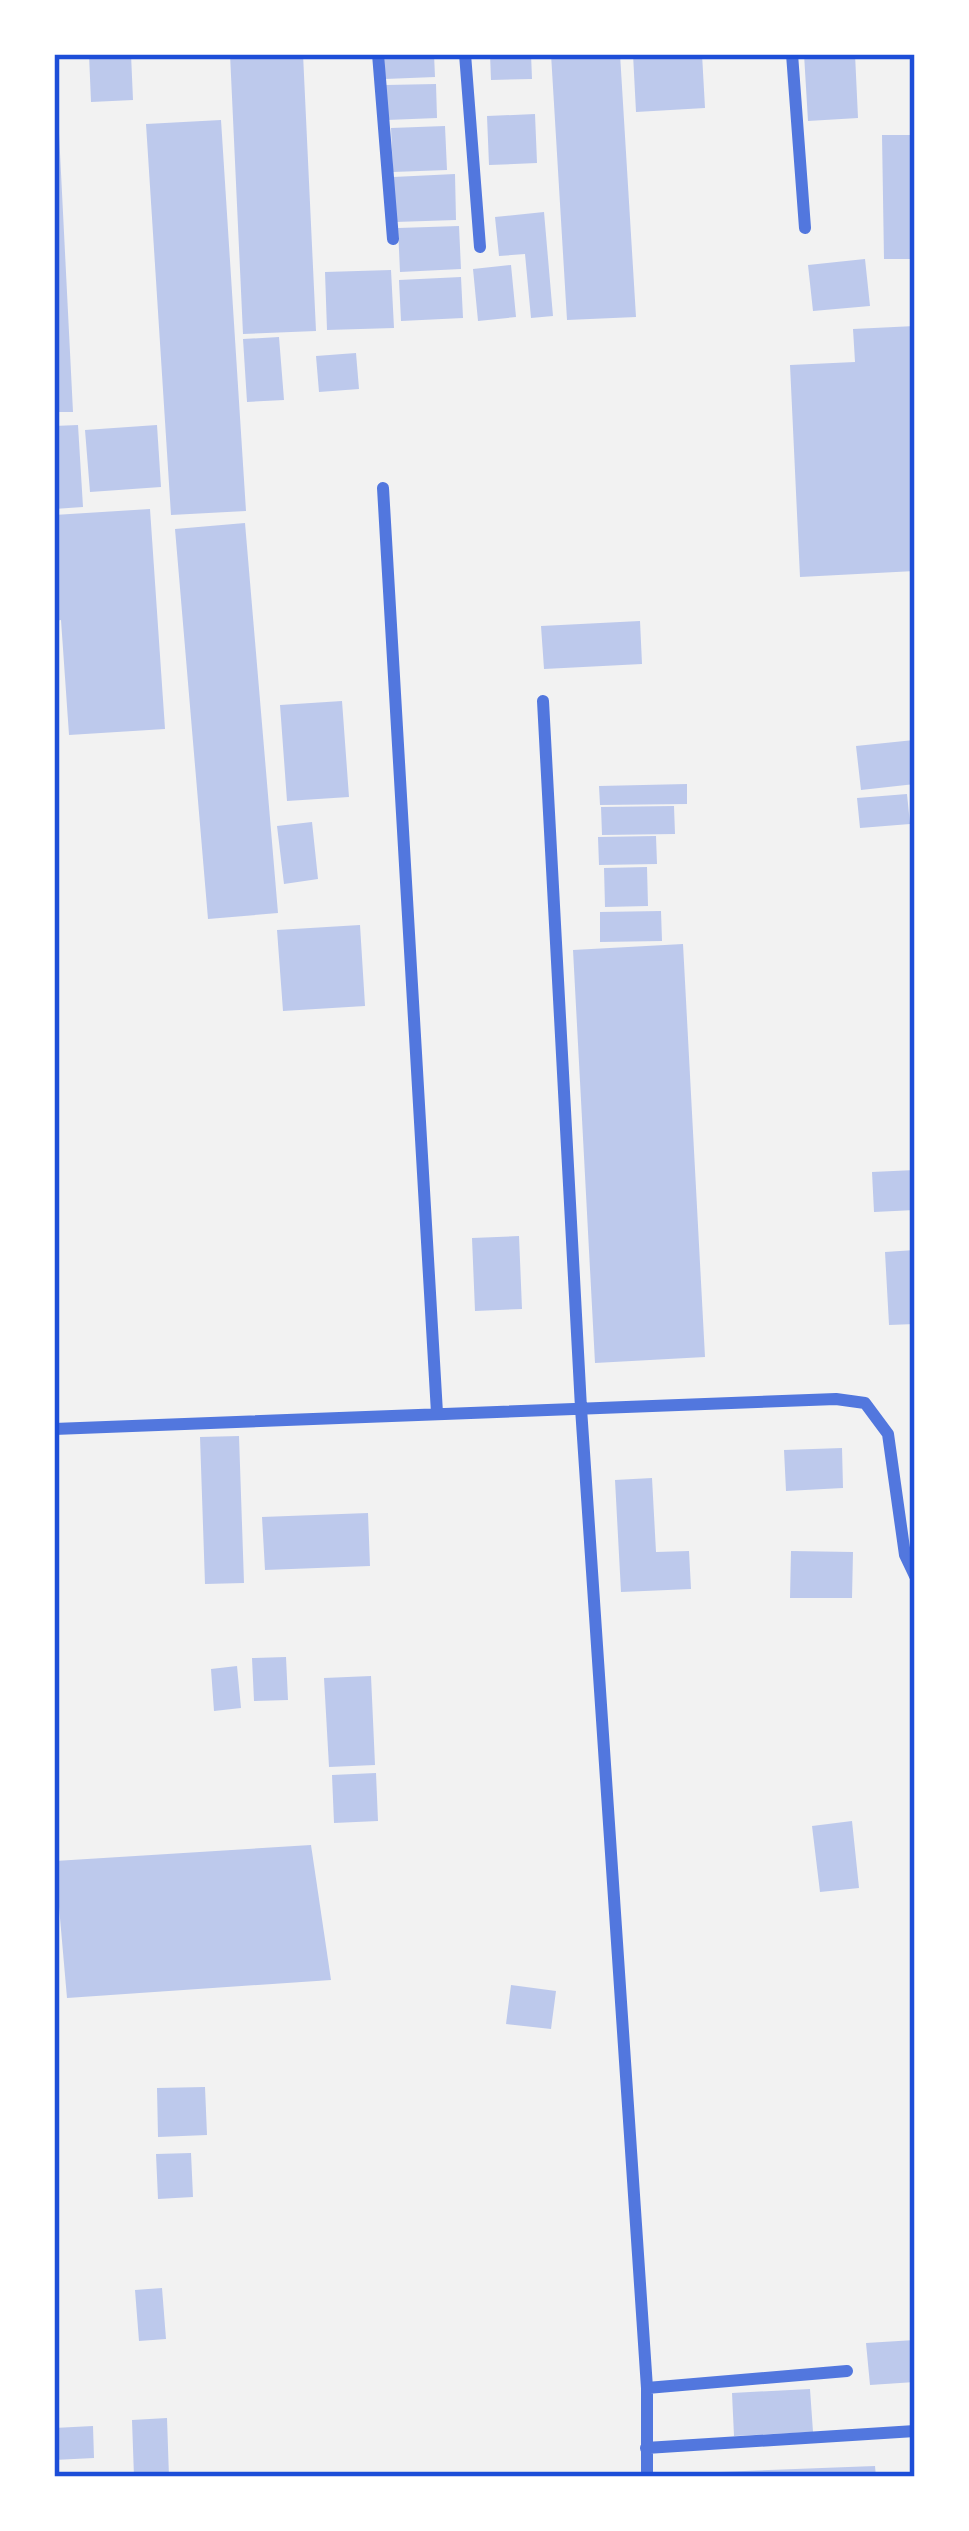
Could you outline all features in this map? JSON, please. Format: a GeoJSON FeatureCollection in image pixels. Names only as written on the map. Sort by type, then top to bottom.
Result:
{"type":"FeatureCollection","features":[{"type":"Feature","properties":{"kind":"street"},"geometry":{"type":"LineString","coordinates":[[378,54],[393,239]]}},
{"type":"Feature","properties":{"kind":"street"},"geometry":{"type":"LineString","coordinates":[[465,54],[479,247]]}},
{"type":"Feature","properties":{"kind":"street"},"geometry":{"type":"LineString","coordinates":[[792,54],[806,228]]}},
{"type":"Feature","properties":{"kind":"street"},"geometry":{"type":"LineString","coordinates":[[383,488],[437,1413]]}},
{"type":"Feature","properties":{"kind":"street"},"geometry":{"type":"LineString","coordinates":[[543,701],[581,1408],[647,2389],[647,2477]]}},
{"type":"Feature","properties":{"kind":"street"},"geometry":{"type":"LineString","coordinates":[[54,1429],[836,1399],[865,1403],[888,1434],[905,1555],[915,1576]]}},
{"type":"Feature","properties":{"kind":"street"},"geometry":{"type":"LineString","coordinates":[[647,2389],[848,2371]]}},
{"type":"Feature","properties":{"kind":"street"},"geometry":{"type":"LineString","coordinates":[[646,2448],[915,2431]]}},
{"type":"Feature","properties":{"kind":"building"},"geometry":{"type":"Polygon","coordinates":[[[89,54],[131,54],[133,100],[91,102],[89,54]]]}},
{"type":"Feature","properties":{"kind":"building"},"geometry":{"type":"Polygon","coordinates":[[[230,54],[303,54],[316,331],[243,334],[230,54]]]}},
{"type":"Feature","properties":{"kind":"building"},"geometry":{"type":"Polygon","coordinates":[[[384,54],[434,54],[435,77],[385,79],[384,54]]]}},
{"type":"Feature","properties":{"kind":"building"},"geometry":{"type":"Polygon","coordinates":[[[490,54],[531,54],[532,79],[491,80],[490,54]]]}},
{"type":"Feature","properties":{"kind":"building"},"geometry":{"type":"Polygon","coordinates":[[[551,54],[620,54],[636,317],[567,320],[551,54]]]}},
{"type":"Feature","properties":{"kind":"building"},"geometry":{"type":"Polygon","coordinates":[[[633,54],[702,54],[705,108],[636,112],[633,54]]]}},
{"type":"Feature","properties":{"kind":"building"},"geometry":{"type":"Polygon","coordinates":[[[804,54],[855,54],[858,118],[808,121],[804,54]]]}},
{"type":"Feature","properties":{"kind":"building"},"geometry":{"type":"Polygon","coordinates":[[[436,84],[437,118],[387,120],[386,85],[436,84]]]}},
{"type":"Feature","properties":{"kind":"building"},"geometry":{"type":"Polygon","coordinates":[[[58,113],[73,412],[54,412],[54,114],[58,113]]]}},
{"type":"Feature","properties":{"kind":"building"},"geometry":{"type":"Polygon","coordinates":[[[535,114],[537,163],[489,165],[487,116],[535,114]]]}},
{"type":"Feature","properties":{"kind":"building"},"geometry":{"type":"Polygon","coordinates":[[[221,120],[246,511],[171,515],[146,124],[221,120]]]}},
{"type":"Feature","properties":{"kind":"building"},"geometry":{"type":"Polygon","coordinates":[[[445,126],[447,170],[393,172],[391,128],[445,126]]]}},
{"type":"Feature","properties":{"kind":"building"},"geometry":{"type":"Polygon","coordinates":[[[882,135],[915,135],[915,259],[884,259],[882,135]]]}},
{"type":"Feature","properties":{"kind":"building"},"geometry":{"type":"Polygon","coordinates":[[[455,174],[456,220],[395,222],[393,177],[455,174]]]}},
{"type":"Feature","properties":{"kind":"building"},"geometry":{"type":"Polygon","coordinates":[[[544,212],[553,316],[531,318],[525,254],[499,256],[495,217],[544,212]]]}},
{"type":"Feature","properties":{"kind":"building"},"geometry":{"type":"Polygon","coordinates":[[[459,226],[461,269],[400,272],[398,228],[459,226]]]}},
{"type":"Feature","properties":{"kind":"building"},"geometry":{"type":"Polygon","coordinates":[[[865,259],[870,306],[813,311],[808,265],[865,259]]]}},
{"type":"Feature","properties":{"kind":"building"},"geometry":{"type":"Polygon","coordinates":[[[511,265],[516,317],[478,321],[473,269],[511,265]]]}},
{"type":"Feature","properties":{"kind":"building"},"geometry":{"type":"Polygon","coordinates":[[[391,270],[394,328],[327,330],[325,272],[391,270]]]}},
{"type":"Feature","properties":{"kind":"building"},"geometry":{"type":"Polygon","coordinates":[[[461,277],[463,318],[401,321],[399,280],[461,277]]]}},
{"type":"Feature","properties":{"kind":"building"},"geometry":{"type":"Polygon","coordinates":[[[915,326],[915,571],[800,577],[790,365],[855,362],[853,329],[915,326]]]}},
{"type":"Feature","properties":{"kind":"building"},"geometry":{"type":"Polygon","coordinates":[[[279,337],[284,400],[247,402],[243,339],[279,337]]]}},
{"type":"Feature","properties":{"kind":"building"},"geometry":{"type":"Polygon","coordinates":[[[356,353],[359,389],[319,392],[316,356],[356,353]]]}},
{"type":"Feature","properties":{"kind":"building"},"geometry":{"type":"Polygon","coordinates":[[[78,425],[83,507],[54,509],[54,426],[78,425]]]}},
{"type":"Feature","properties":{"kind":"building"},"geometry":{"type":"Polygon","coordinates":[[[157,425],[161,487],[90,492],[85,430],[157,425]]]}},
{"type":"Feature","properties":{"kind":"building"},"geometry":{"type":"Polygon","coordinates":[[[150,509],[165,729],[69,735],[61,620],[54,621],[54,515],[150,509]]]}},
{"type":"Feature","properties":{"kind":"building"},"geometry":{"type":"Polygon","coordinates":[[[245,523],[278,913],[208,919],[175,529],[245,523]]]}},
{"type":"Feature","properties":{"kind":"building"},"geometry":{"type":"Polygon","coordinates":[[[640,621],[642,664],[544,669],[541,626],[640,621]]]}},
{"type":"Feature","properties":{"kind":"building"},"geometry":{"type":"Polygon","coordinates":[[[342,701],[349,797],[287,801],[280,705],[342,701]]]}},
{"type":"Feature","properties":{"kind":"building"},"geometry":{"type":"Polygon","coordinates":[[[914,740],[915,784],[861,790],[856,746],[914,740]]]}},
{"type":"Feature","properties":{"kind":"building"},"geometry":{"type":"Polygon","coordinates":[[[687,784],[687,804],[600,805],[599,786],[687,784]]]}},
{"type":"Feature","properties":{"kind":"building"},"geometry":{"type":"Polygon","coordinates":[[[907,794],[910,824],[860,828],[857,798],[907,794]]]}},
{"type":"Feature","properties":{"kind":"building"},"geometry":{"type":"Polygon","coordinates":[[[674,806],[675,834],[602,835],[601,807],[674,806]]]}},
{"type":"Feature","properties":{"kind":"building"},"geometry":{"type":"Polygon","coordinates":[[[312,822],[318,879],[284,884],[277,826],[312,822]]]}},
{"type":"Feature","properties":{"kind":"building"},"geometry":{"type":"Polygon","coordinates":[[[656,836],[657,864],[599,865],[598,837],[656,836]]]}},
{"type":"Feature","properties":{"kind":"building"},"geometry":{"type":"Polygon","coordinates":[[[647,867],[648,906],[605,907],[604,868],[647,867]]]}},
{"type":"Feature","properties":{"kind":"building"},"geometry":{"type":"Polygon","coordinates":[[[661,911],[662,941],[600,942],[600,912],[661,911]]]}},
{"type":"Feature","properties":{"kind":"building"},"geometry":{"type":"Polygon","coordinates":[[[360,925],[365,1006],[283,1011],[277,930],[360,925]]]}},
{"type":"Feature","properties":{"kind":"building"},"geometry":{"type":"Polygon","coordinates":[[[683,944],[705,1357],[595,1363],[573,950],[683,944]]]}},
{"type":"Feature","properties":{"kind":"building"},"geometry":{"type":"Polygon","coordinates":[[[915,1170],[915,1210],[874,1212],[872,1172],[915,1170]]]}},
{"type":"Feature","properties":{"kind":"building"},"geometry":{"type":"Polygon","coordinates":[[[519,1236],[522,1309],[475,1311],[472,1238],[519,1236]]]}},
{"type":"Feature","properties":{"kind":"building"},"geometry":{"type":"Polygon","coordinates":[[[915,1250],[915,1324],[889,1325],[885,1252],[915,1250]]]}},
{"type":"Feature","properties":{"kind":"building"},"geometry":{"type":"Polygon","coordinates":[[[239,1436],[244,1583],[205,1584],[200,1437],[239,1436]]]}},
{"type":"Feature","properties":{"kind":"building"},"geometry":{"type":"Polygon","coordinates":[[[842,1448],[843,1488],[786,1491],[784,1450],[842,1448]]]}},
{"type":"Feature","properties":{"kind":"building"},"geometry":{"type":"Polygon","coordinates":[[[652,1478],[656,1552],[689,1551],[691,1589],[621,1592],[615,1480],[652,1478]]]}},
{"type":"Feature","properties":{"kind":"building"},"geometry":{"type":"Polygon","coordinates":[[[368,1513],[370,1566],[265,1570],[262,1517],[368,1513]]]}},
{"type":"Feature","properties":{"kind":"building"},"geometry":{"type":"Polygon","coordinates":[[[791,1551],[853,1552],[852,1598],[790,1598],[791,1551]]]}},
{"type":"Feature","properties":{"kind":"building"},"geometry":{"type":"Polygon","coordinates":[[[286,1657],[288,1700],[254,1701],[252,1658],[286,1657]]]}},
{"type":"Feature","properties":{"kind":"building"},"geometry":{"type":"Polygon","coordinates":[[[237,1666],[241,1708],[214,1711],[211,1669],[237,1666]]]}},
{"type":"Feature","properties":{"kind":"building"},"geometry":{"type":"Polygon","coordinates":[[[371,1676],[375,1765],[329,1767],[324,1678],[371,1676]]]}},
{"type":"Feature","properties":{"kind":"building"},"geometry":{"type":"Polygon","coordinates":[[[376,1773],[378,1821],[334,1823],[332,1775],[376,1773]]]}},
{"type":"Feature","properties":{"kind":"building"},"geometry":{"type":"Polygon","coordinates":[[[852,1821],[859,1888],[820,1892],[812,1826],[852,1821]]]}},
{"type":"Feature","properties":{"kind":"building"},"geometry":{"type":"Polygon","coordinates":[[[311,1845],[331,1980],[67,1998],[55,1861],[311,1845]]]}},
{"type":"Feature","properties":{"kind":"building"},"geometry":{"type":"Polygon","coordinates":[[[511,1985],[556,1991],[551,2029],[506,2024],[511,1985]]]}},
{"type":"Feature","properties":{"kind":"building"},"geometry":{"type":"Polygon","coordinates":[[[205,2087],[207,2135],[158,2137],[157,2088],[205,2087]]]}},
{"type":"Feature","properties":{"kind":"building"},"geometry":{"type":"Polygon","coordinates":[[[191,2153],[193,2197],[158,2199],[156,2154],[191,2153]]]}},
{"type":"Feature","properties":{"kind":"building"},"geometry":{"type":"Polygon","coordinates":[[[162,2288],[166,2339],[139,2341],[135,2290],[162,2288]]]}},
{"type":"Feature","properties":{"kind":"building"},"geometry":{"type":"Polygon","coordinates":[[[915,2340],[915,2382],[870,2385],[866,2343],[915,2340]]]}},
{"type":"Feature","properties":{"kind":"building"},"geometry":{"type":"Polygon","coordinates":[[[810,2389],[813,2432],[734,2436],[732,2393],[810,2389]]]}},
{"type":"Feature","properties":{"kind":"building"},"geometry":{"type":"Polygon","coordinates":[[[167,2418],[169,2477],[134,2477],[132,2420],[167,2418]]]}},
{"type":"Feature","properties":{"kind":"building"},"geometry":{"type":"Polygon","coordinates":[[[93,2426],[94,2458],[54,2460],[54,2428],[93,2426]]]}},
{"type":"Feature","properties":{"kind":"building"},"geometry":{"type":"Polygon","coordinates":[[[875,2466],[876,2477],[693,2477],[693,2473],[875,2466]]]}}]}
